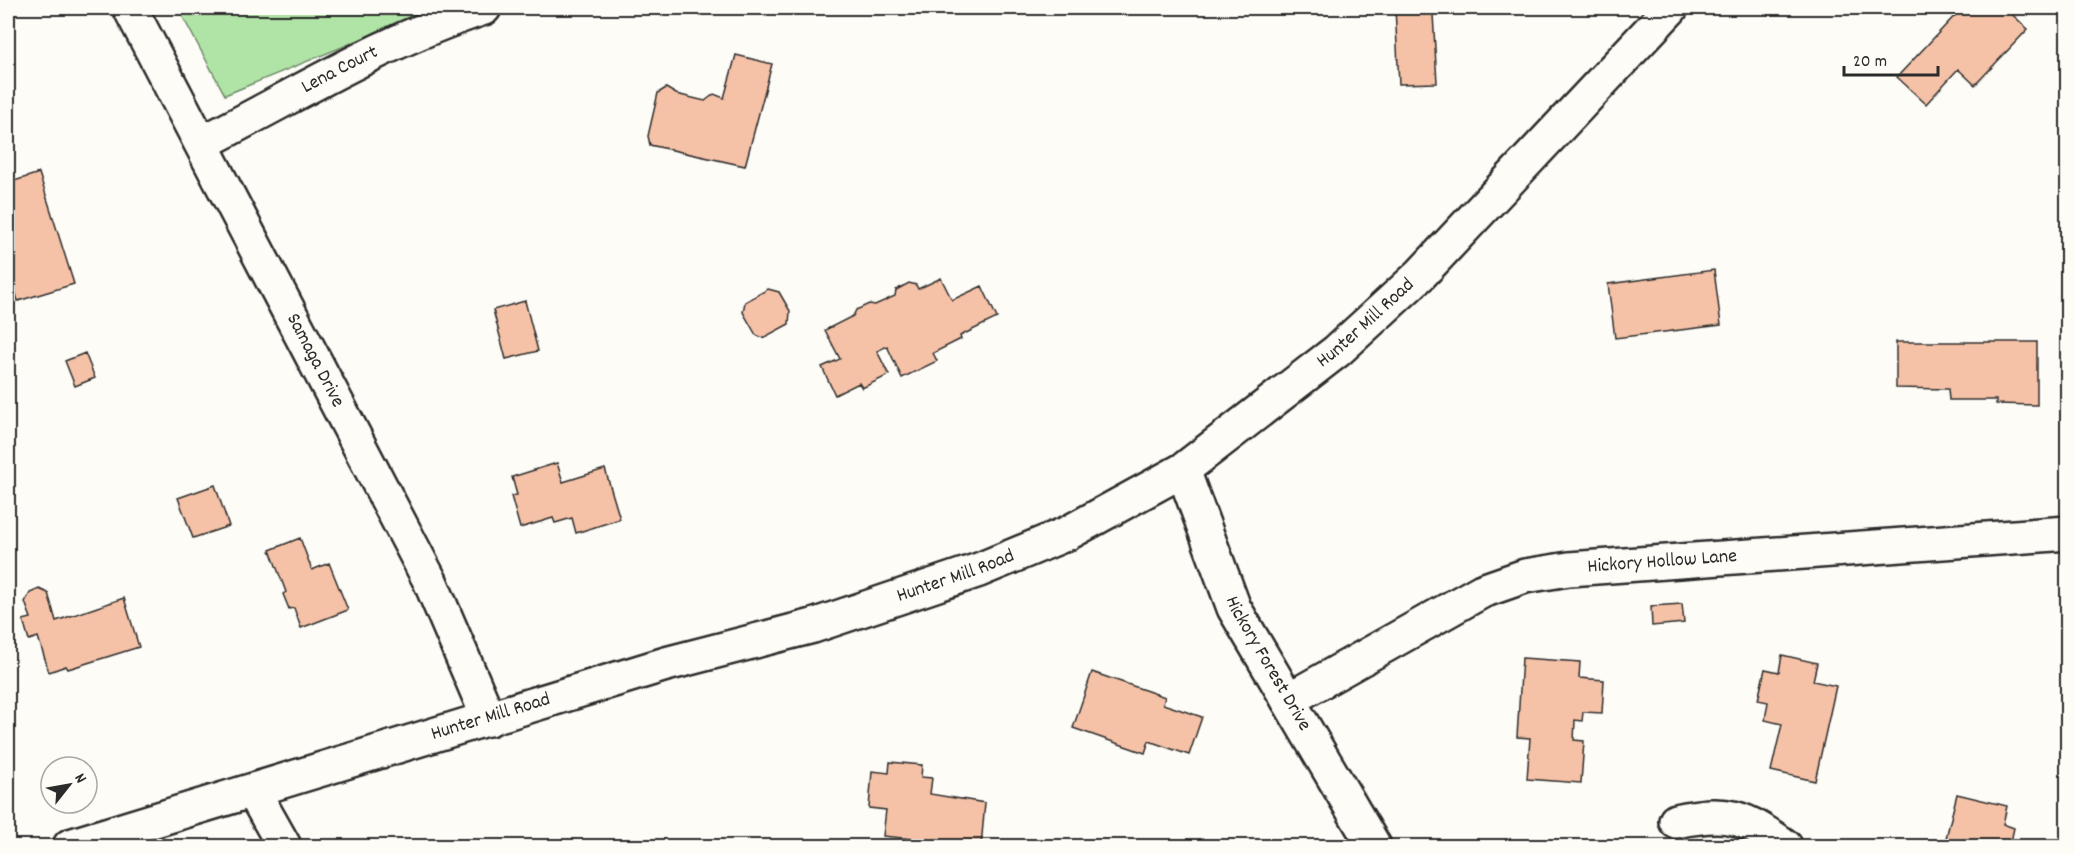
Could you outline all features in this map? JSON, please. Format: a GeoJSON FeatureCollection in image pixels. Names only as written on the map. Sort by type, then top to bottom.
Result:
{"type":"FeatureCollection","features":[{"type":"Feature","properties":{"kind":"street","name":"Samaga Drive"},"geometry":{"type":"LineString","coordinates":[[130,8],[430,581],[489,719]]}},
{"type":"Feature","properties":{"kind":"street","name":"Lena Court"},"geometry":{"type":"LineString","coordinates":[[202,143],[306,87],[435,23],[483,8]]}},
{"type":"Feature","properties":{"kind":"street","name":"Hunter Mill Road"},"geometry":{"type":"LineString","coordinates":[[70,846],[666,664],[813,626],[979,570],[1068,533],[1183,470],[1337,351],[1420,275],[1671,8]]}},
{"type":"Feature","properties":{"kind":"street","name":"Hickory Forest Drive"},"geometry":{"type":"LineString","coordinates":[[1183,470],[1234,608],[1374,846]]}},
{"type":"Feature","properties":{"kind":"street","name":"Hickory Hollow Lane"},"geometry":{"type":"LineString","coordinates":[[1288,700],[1482,591],[1525,576],[1569,569],[2067,533]]}},
{"type":"Feature","properties":{"kind":"street"},"geometry":{"type":"LineString","coordinates":[[253,791],[284,846]]}},
{"type":"Feature","properties":{"kind":"street"},"geometry":{"type":"LineString","coordinates":[[1676,822],[1709,814],[1735,817],[1760,829],[1785,846]]}},
{"type":"Feature","properties":{"kind":"green space"},"geometry":{"type":"Polygon","coordinates":[[[178,8],[437,8],[225,95],[178,8]]]}},
{"type":"Feature","properties":{"kind":"building"},"geometry":{"type":"Polygon","coordinates":[[[1395,8],[1442,8],[1442,14],[1433,14],[1437,83],[1399,84],[1395,8]]]}},
{"type":"Feature","properties":{"kind":"building"},"geometry":{"type":"Polygon","coordinates":[[[1962,8],[2005,8],[2028,29],[1975,85],[1958,69],[1926,104],[1897,77],[1962,8]]]}},
{"type":"Feature","properties":{"kind":"building"},"geometry":{"type":"Polygon","coordinates":[[[736,55],[772,64],[745,166],[650,145],[648,136],[658,93],[666,88],[676,94],[705,101],[714,94],[724,98],[736,55]]]}},
{"type":"Feature","properties":{"kind":"building"},"geometry":{"type":"Polygon","coordinates":[[[39,173],[74,284],[18,301],[8,267],[8,183],[39,173]]]}},
{"type":"Feature","properties":{"kind":"building"},"geometry":{"type":"Polygon","coordinates":[[[1714,270],[1721,325],[1615,338],[1608,284],[1714,270]]]}},
{"type":"Feature","properties":{"kind":"building"},"geometry":{"type":"Polygon","coordinates":[[[941,278],[952,300],[982,286],[997,318],[960,336],[961,339],[933,353],[937,361],[902,378],[887,346],[877,351],[889,375],[862,388],[859,383],[835,395],[822,367],[840,359],[825,330],[853,316],[856,310],[895,296],[896,290],[909,283],[916,285],[918,289],[941,278]]]}},
{"type":"Feature","properties":{"kind":"building"},"geometry":{"type":"Polygon","coordinates":[[[768,289],[779,292],[790,311],[789,324],[763,338],[756,335],[743,312],[745,302],[768,289]]]}},
{"type":"Feature","properties":{"kind":"building"},"geometry":{"type":"Polygon","coordinates":[[[525,301],[538,351],[506,359],[493,310],[525,301]]]}},
{"type":"Feature","properties":{"kind":"building"},"geometry":{"type":"Polygon","coordinates":[[[1896,342],[2037,342],[2037,405],[1996,404],[1996,400],[1949,400],[1948,389],[1896,388],[1896,342]]]}},
{"type":"Feature","properties":{"kind":"building"},"geometry":{"type":"Polygon","coordinates":[[[85,353],[95,378],[75,386],[65,361],[85,353]]]}},
{"type":"Feature","properties":{"kind":"building"},"geometry":{"type":"Polygon","coordinates":[[[557,463],[563,482],[605,469],[620,519],[576,533],[572,518],[555,523],[553,518],[520,528],[511,496],[517,495],[512,477],[557,463]]]}},
{"type":"Feature","properties":{"kind":"building"},"geometry":{"type":"Polygon","coordinates":[[[215,485],[229,526],[193,538],[178,498],[215,485]]]}},
{"type":"Feature","properties":{"kind":"building"},"geometry":{"type":"Polygon","coordinates":[[[300,538],[312,570],[329,563],[348,610],[301,628],[294,608],[289,609],[283,594],[286,592],[270,550],[300,538]]]}},
{"type":"Feature","properties":{"kind":"building"},"geometry":{"type":"Polygon","coordinates":[[[39,589],[48,593],[56,621],[124,598],[139,647],[68,669],[66,666],[49,672],[38,637],[29,640],[23,620],[31,618],[25,602],[30,593],[39,589]]]}},
{"type":"Feature","properties":{"kind":"building"},"geometry":{"type":"Polygon","coordinates":[[[1682,604],[1684,623],[1652,626],[1651,606],[1682,604]]]}},
{"type":"Feature","properties":{"kind":"building"},"geometry":{"type":"Polygon","coordinates":[[[1782,655],[1817,663],[1813,681],[1836,686],[1815,781],[1771,771],[1782,724],[1765,720],[1768,702],[1758,700],[1765,669],[1779,672],[1782,655]]]}},
{"type":"Feature","properties":{"kind":"building"},"geometry":{"type":"Polygon","coordinates":[[[1522,658],[1580,662],[1579,678],[1604,680],[1602,713],[1583,712],[1582,721],[1575,720],[1574,740],[1584,741],[1581,783],[1527,779],[1530,738],[1517,737],[1522,658]]]}},
{"type":"Feature","properties":{"kind":"building"},"geometry":{"type":"Polygon","coordinates":[[[1092,672],[1165,697],[1163,704],[1202,717],[1189,755],[1149,741],[1145,753],[1073,728],[1092,672]]]}},
{"type":"Feature","properties":{"kind":"building"},"geometry":{"type":"Polygon","coordinates":[[[890,762],[922,765],[921,777],[932,778],[930,794],[985,803],[981,846],[883,836],[886,810],[869,808],[872,771],[889,773],[890,762]]]}},
{"type":"Feature","properties":{"kind":"building"},"geometry":{"type":"Polygon","coordinates":[[[1957,794],[2007,806],[2003,824],[2014,828],[2010,846],[1944,846],[1957,794]]]}}]}
